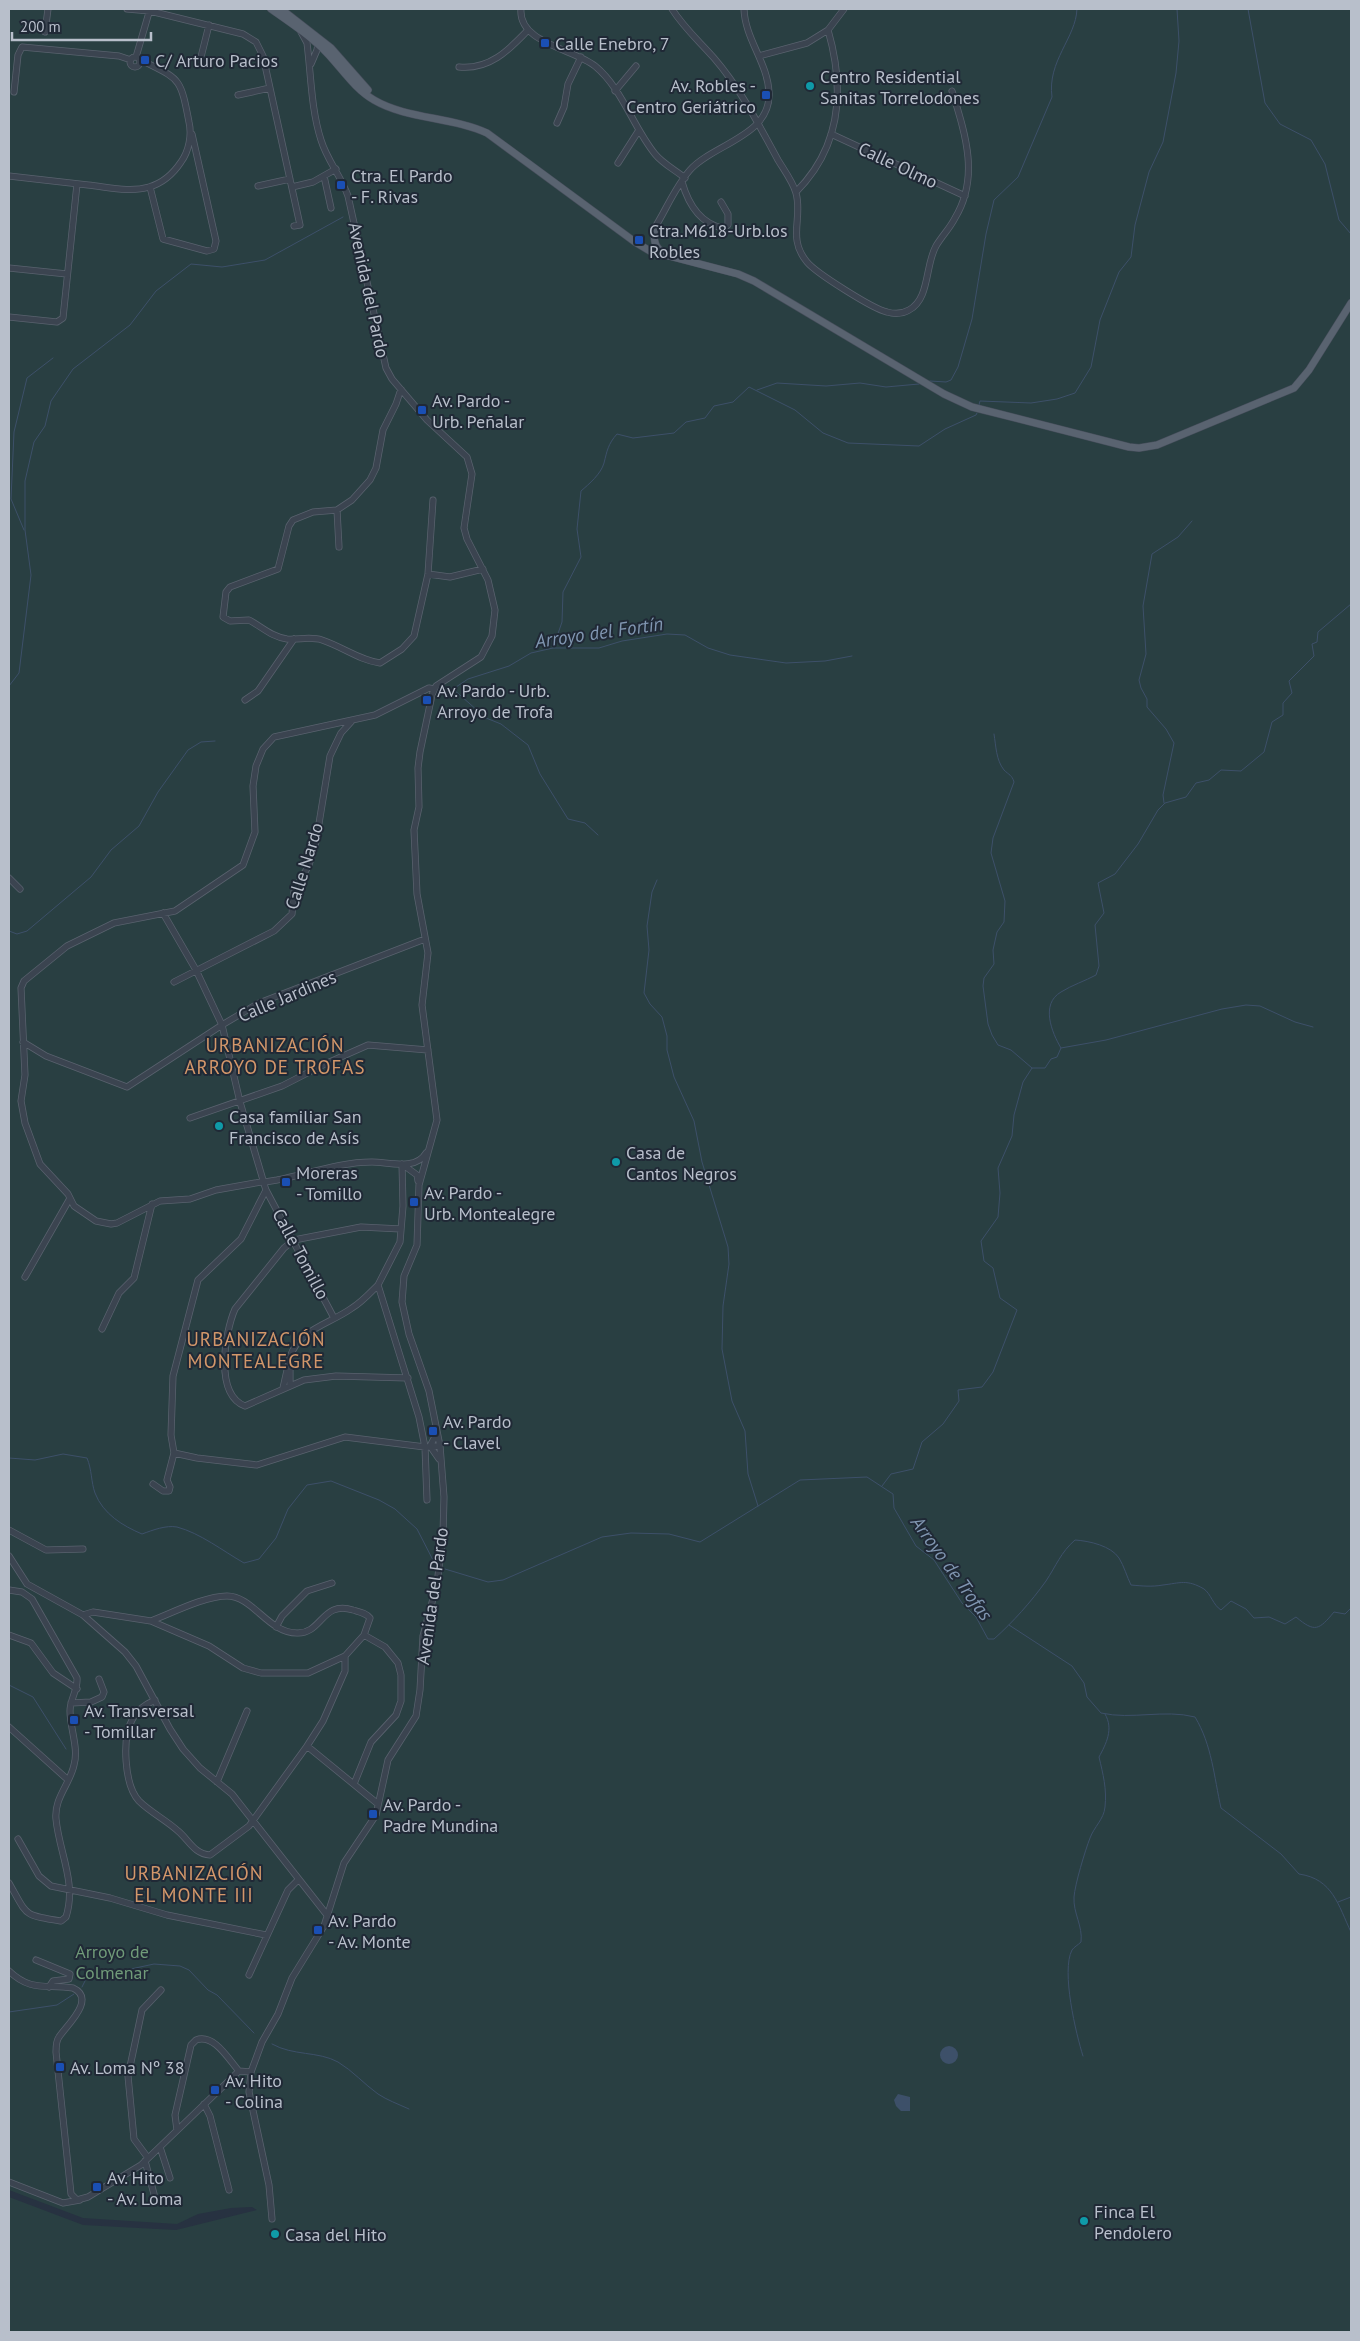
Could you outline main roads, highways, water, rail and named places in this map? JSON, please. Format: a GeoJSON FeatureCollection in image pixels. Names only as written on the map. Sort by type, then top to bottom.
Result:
{"type":"FeatureCollection","features":[{"type":"Feature","properties":{"kind":"main road"},"geometry":{"type":"LineString","coordinates":[[271,9],[300,30],[317,50],[328,54],[362,91],[373,99],[393,108],[462,124],[487,133],[635,242],[650,251],[743,276],[764,286],[944,394],[972,407],[1139,448],[1157,445],[1294,388],[1309,370],[1351,304]]}},
{"type":"Feature","properties":{"kind":"main road"},"geometry":{"type":"LineString","coordinates":[[284,10],[330,48],[365,88],[393,108]]}},
{"type":"Feature","properties":{"kind":"main road"},"geometry":{"type":"LineString","coordinates":[[650,251],[654,229]]}},
{"type":"Feature","properties":{"kind":"main road"},"geometry":{"type":"LineString","coordinates":[[635,242],[652,242]]}},
{"type":"Feature","properties":{"kind":"main road"},"geometry":{"type":"LineString","coordinates":[[652,242],[660,251],[689,262]]}},
{"type":"Feature","properties":{"kind":"water"},"geometry":{"type":"Polygon","coordinates":[[[949,2046],[957,2051],[958,2055],[953,2063],[949,2064],[941,2059],[940,2055],[945,2047],[949,2046]]]}},
{"type":"Feature","properties":{"kind":"water"},"geometry":{"type":"Polygon","coordinates":[[[898,2094],[910,2097],[910,2111],[901,2111],[896,2106],[894,2100],[898,2094]]]}},
{"type":"Feature","properties":{"kind":"waterway"},"geometry":{"type":"LineString","coordinates":[[930,381],[946,382],[951,380],[958,367],[972,319],[986,234],[994,200],[1018,177],[1052,97],[1052,84],[1057,61],[1072,30],[1077,9]]}},
{"type":"Feature","properties":{"kind":"waterway"},"geometry":{"type":"LineString","coordinates":[[979,405],[980,401],[1031,403],[1057,399],[1075,393],[1091,367],[1100,320],[1119,272],[1131,257],[1135,225],[1149,172],[1163,142],[1176,73],[1179,41],[1177,9]]}},
{"type":"Feature","properties":{"kind":"waterway"},"geometry":{"type":"LineString","coordinates":[[1248,9],[1265,103],[1280,124],[1311,140],[1325,164],[1339,220],[1351,234]]}},
{"type":"Feature","properties":{"kind":"waterway"},"geometry":{"type":"LineString","coordinates":[[9,686],[19,673],[31,575],[25,530],[25,481],[34,442],[45,426],[51,401],[73,369],[130,325],[156,291],[191,264],[222,267],[265,260],[343,217]]}},
{"type":"Feature","properties":{"kind":"waterway"},"geometry":{"type":"LineString","coordinates":[[24,530],[11,499],[14,432],[27,378],[53,358]]}},
{"type":"Feature","properties":{"kind":"waterway"},"geometry":{"type":"LineString","coordinates":[[757,390],[777,383],[826,386],[860,383],[886,387],[919,384]]}},
{"type":"Feature","properties":{"kind":"waterway"},"geometry":{"type":"LineString","coordinates":[[553,648],[562,622],[563,592],[581,557],[577,529],[581,491],[600,471],[610,444],[617,434],[633,438],[674,433],[686,422],[705,418],[714,406],[733,402],[749,387],[795,410],[823,433],[848,443],[919,446],[945,429],[977,413]]}},
{"type":"Feature","properties":{"kind":"waterway"},"geometry":{"type":"LineString","coordinates":[[1164,803],[1163,795],[1174,743],[1166,729],[1147,707],[1147,699],[1139,680],[1146,654],[1143,606],[1152,554],[1178,537],[1192,521]]}},
{"type":"Feature","properties":{"kind":"waterway"},"geometry":{"type":"LineString","coordinates":[[882,1486],[891,1474],[913,1469],[922,1442],[943,1424],[959,1401],[958,1390],[982,1387],[993,1372],[1017,1310],[1000,1298],[993,1268],[984,1261],[981,1241],[998,1217],[1000,1193],[998,1168],[1012,1136],[1014,1115],[1023,1082],[1032,1068],[1045,1068],[1051,1059],[1057,1057],[1061,1048],[1054,1035],[1050,1019],[1049,1011],[1051,1004],[1061,992],[1096,975],[1099,966],[1095,925],[1104,913],[1098,883],[1115,874],[1138,844],[1158,810],[1165,803],[1186,797],[1196,783],[1209,780],[1221,770],[1241,771],[1264,752],[1272,722],[1283,715],[1283,703],[1292,693],[1289,681],[1314,656],[1312,644],[1317,642],[1318,632],[1351,604]]}},
{"type":"Feature","properties":{"kind":"waterway","name":"Arroyo del Fortín"},"geometry":{"type":"LineString","coordinates":[[444,695],[468,679],[509,666],[531,653],[553,648],[599,648],[622,641],[667,634],[685,635],[708,648],[730,655],[786,663],[825,661],[852,656]]}},
{"type":"Feature","properties":{"kind":"waterway"},"geometry":{"type":"LineString","coordinates":[[453,689],[486,718],[501,724],[528,745],[540,774],[568,819],[585,823],[598,835]]}},
{"type":"Feature","properties":{"kind":"waterway"},"geometry":{"type":"LineString","coordinates":[[994,734],[999,762],[1014,782],[993,838],[991,853],[1005,901],[1004,922],[997,932],[993,950],[994,964],[984,978],[983,986],[988,1024],[992,1035],[998,1045],[1011,1050],[1032,1068]]}},
{"type":"Feature","properties":{"kind":"waterway","name":"Arroyo del Fortín"},"geometry":{"type":"LineString","coordinates":[[9,931],[17,934],[27,931],[91,877],[111,850],[139,826],[158,792],[188,750],[201,742],[215,741]]}},
{"type":"Feature","properties":{"kind":"waterway"},"geometry":{"type":"LineString","coordinates":[[657,880],[652,892],[647,926],[649,950],[644,993],[650,1004],[662,1017],[667,1036],[667,1050],[674,1077],[694,1121],[702,1162],[728,1247],[729,1264],[723,1306],[722,1349],[732,1401],[745,1431],[748,1474],[758,1506]]}},
{"type":"Feature","properties":{"kind":"waterway"},"geometry":{"type":"LineString","coordinates":[[1061,1048],[1106,1040],[1222,1009],[1246,1005],[1260,1006],[1295,1022],[1313,1027]]}},
{"type":"Feature","properties":{"kind":"waterway","name":"Arroyo de Trofas"},"geometry":{"type":"LineString","coordinates":[[9,1458],[35,1460],[63,1454],[87,1458],[95,1493],[108,1513],[121,1523],[142,1534],[160,1528],[177,1527],[203,1538],[244,1563],[259,1559],[276,1538],[288,1509],[307,1485],[331,1481],[379,1500],[395,1509],[417,1529],[434,1562]]}},
{"type":"Feature","properties":{"kind":"waterway","name":"Arroyo de Trofas"},"geometry":{"type":"LineString","coordinates":[[445,1569],[488,1582],[503,1580],[602,1537],[631,1533],[669,1534],[700,1542],[800,1480],[867,1477],[893,1494],[894,1508],[916,1546],[934,1560],[962,1603],[976,1617],[988,1639],[994,1639],[1034,1597],[1066,1549],[1075,1540],[1100,1545],[1111,1550],[1121,1561],[1131,1585],[1193,1584],[1204,1589],[1221,1610],[1231,1601],[1246,1609],[1254,1618],[1269,1617],[1285,1624],[1296,1617],[1308,1626],[1316,1627],[1324,1623],[1334,1612],[1345,1614],[1351,1608]]}},
{"type":"Feature","properties":{"kind":"waterway"},"geometry":{"type":"LineString","coordinates":[[1009,1625],[1072,1666],[1084,1683],[1087,1697],[1101,1713],[1113,1715],[1172,1714],[1195,1717],[1209,1750],[1221,1808],[1281,1854],[1299,1874],[1320,1881],[1327,1887],[1338,1903],[1351,1932]]}},
{"type":"Feature","properties":{"kind":"waterway"},"geometry":{"type":"LineString","coordinates":[[9,1685],[33,1697],[66,1749]]}},
{"type":"Feature","properties":{"kind":"waterway"},"geometry":{"type":"LineString","coordinates":[[1083,2056],[1071,2003],[1068,1972],[1072,1950],[1081,1942],[1081,1930],[1074,1903],[1076,1884],[1090,1838],[1103,1815],[1105,1807],[1105,1788],[1099,1757],[1109,1731],[1108,1720],[1105,1714]]}},
{"type":"Feature","properties":{"kind":"waterway"},"geometry":{"type":"LineString","coordinates":[[1338,1902],[1351,1897]]}},
{"type":"Feature","properties":{"kind":"waterway"},"geometry":{"type":"LineString","coordinates":[[82,1987],[86,1979],[102,1971],[117,1972],[154,1964],[180,1966],[189,1970],[208,1990],[217,1995],[254,2033]]}},
{"type":"Feature","properties":{"kind":"waterway"},"geometry":{"type":"LineString","coordinates":[[9,2012],[57,2005],[74,1994]]}},
{"type":"Feature","properties":{"kind":"waterway"},"geometry":{"type":"LineString","coordinates":[[272,2044],[280,2048],[322,2056],[338,2062],[378,2094],[409,2109]]}},
{"type":"Feature","properties":{"kind":"place","name":"Calle Enebro, 7"},"geometry":{"type":"Point","coordinates":[545,43]}},
{"type":"Feature","properties":{"kind":"place","name":"C/ Arturo Pacios"},"geometry":{"type":"Point","coordinates":[145,60]}},
{"type":"Feature","properties":{"kind":"place","name":"Centro Residential Sanitas Torrelodones"},"geometry":{"type":"Point","coordinates":[810,86]}},
{"type":"Feature","properties":{"kind":"place","name":"Av. Robles - Centro Geriátrico"},"geometry":{"type":"Point","coordinates":[766,95]}},
{"type":"Feature","properties":{"kind":"place","name":"Ctra. El Pardo - F. Rivas"},"geometry":{"type":"Point","coordinates":[341,185]}},
{"type":"Feature","properties":{"kind":"place","name":"Ctra.M618-Urb.los Robles"},"geometry":{"type":"Point","coordinates":[639,240]}},
{"type":"Feature","properties":{"kind":"place","name":"Av. Pardo - Urb. Peñalar"},"geometry":{"type":"Point","coordinates":[422,410]}},
{"type":"Feature","properties":{"kind":"place","name":"Av. Pardo - Urb. Arroyo de Trofa"},"geometry":{"type":"Point","coordinates":[427,700]}},
{"type":"Feature","properties":{"kind":"place","name":"Casa familiar San Francisco de Asís"},"geometry":{"type":"Point","coordinates":[219,1126]}},
{"type":"Feature","properties":{"kind":"place","name":"Casa de Cantos Negros"},"geometry":{"type":"Point","coordinates":[616,1162]}},
{"type":"Feature","properties":{"kind":"place","name":"Moreras - Tomillo"},"geometry":{"type":"Point","coordinates":[286,1182]}},
{"type":"Feature","properties":{"kind":"place","name":"Av. Pardo - Urb. Montealegre"},"geometry":{"type":"Point","coordinates":[414,1202]}},
{"type":"Feature","properties":{"kind":"place","name":"Av. Pardo - Clavel"},"geometry":{"type":"Point","coordinates":[433,1431]}},
{"type":"Feature","properties":{"kind":"place","name":"Av. Transversal - Tomillar"},"geometry":{"type":"Point","coordinates":[74,1720]}},
{"type":"Feature","properties":{"kind":"place","name":"Av. Pardo - Padre Mundina"},"geometry":{"type":"Point","coordinates":[373,1814]}},
{"type":"Feature","properties":{"kind":"place","name":"Av. Pardo - Av. Monte"},"geometry":{"type":"Point","coordinates":[318,1930]}},
{"type":"Feature","properties":{"kind":"place","name":"Av. Loma Nº 38"},"geometry":{"type":"Point","coordinates":[60,2067]}},
{"type":"Feature","properties":{"kind":"place","name":"Av. Hito - Colina"},"geometry":{"type":"Point","coordinates":[215,2090]}},
{"type":"Feature","properties":{"kind":"place","name":"Av. Hito - Av. Loma"},"geometry":{"type":"Point","coordinates":[97,2187]}},
{"type":"Feature","properties":{"kind":"place","name":"Finca El Pendolero"},"geometry":{"type":"Point","coordinates":[1084,2221]}},
{"type":"Feature","properties":{"kind":"place","name":"Casa del Hito"},"geometry":{"type":"Point","coordinates":[275,2234]}},
{"type":"Feature","properties":{"kind":"district","name":"URBANIZACIÓN ARROYO DE TROFAS"},"geometry":{"type":"Point","coordinates":[275,1056]}},
{"type":"Feature","properties":{"kind":"district","name":"URBANIZACIÓN MONTEALEGRE"},"geometry":{"type":"Point","coordinates":[256,1350]}},
{"type":"Feature","properties":{"kind":"district","name":"URBANIZACIÓN EL MONTE III"},"geometry":{"type":"Point","coordinates":[194,1884]}},
{"type":"Feature","properties":{"kind":"park label","name":"Arroyo de Colmenar"},"geometry":{"type":"Point","coordinates":[112,1961]}}]}
